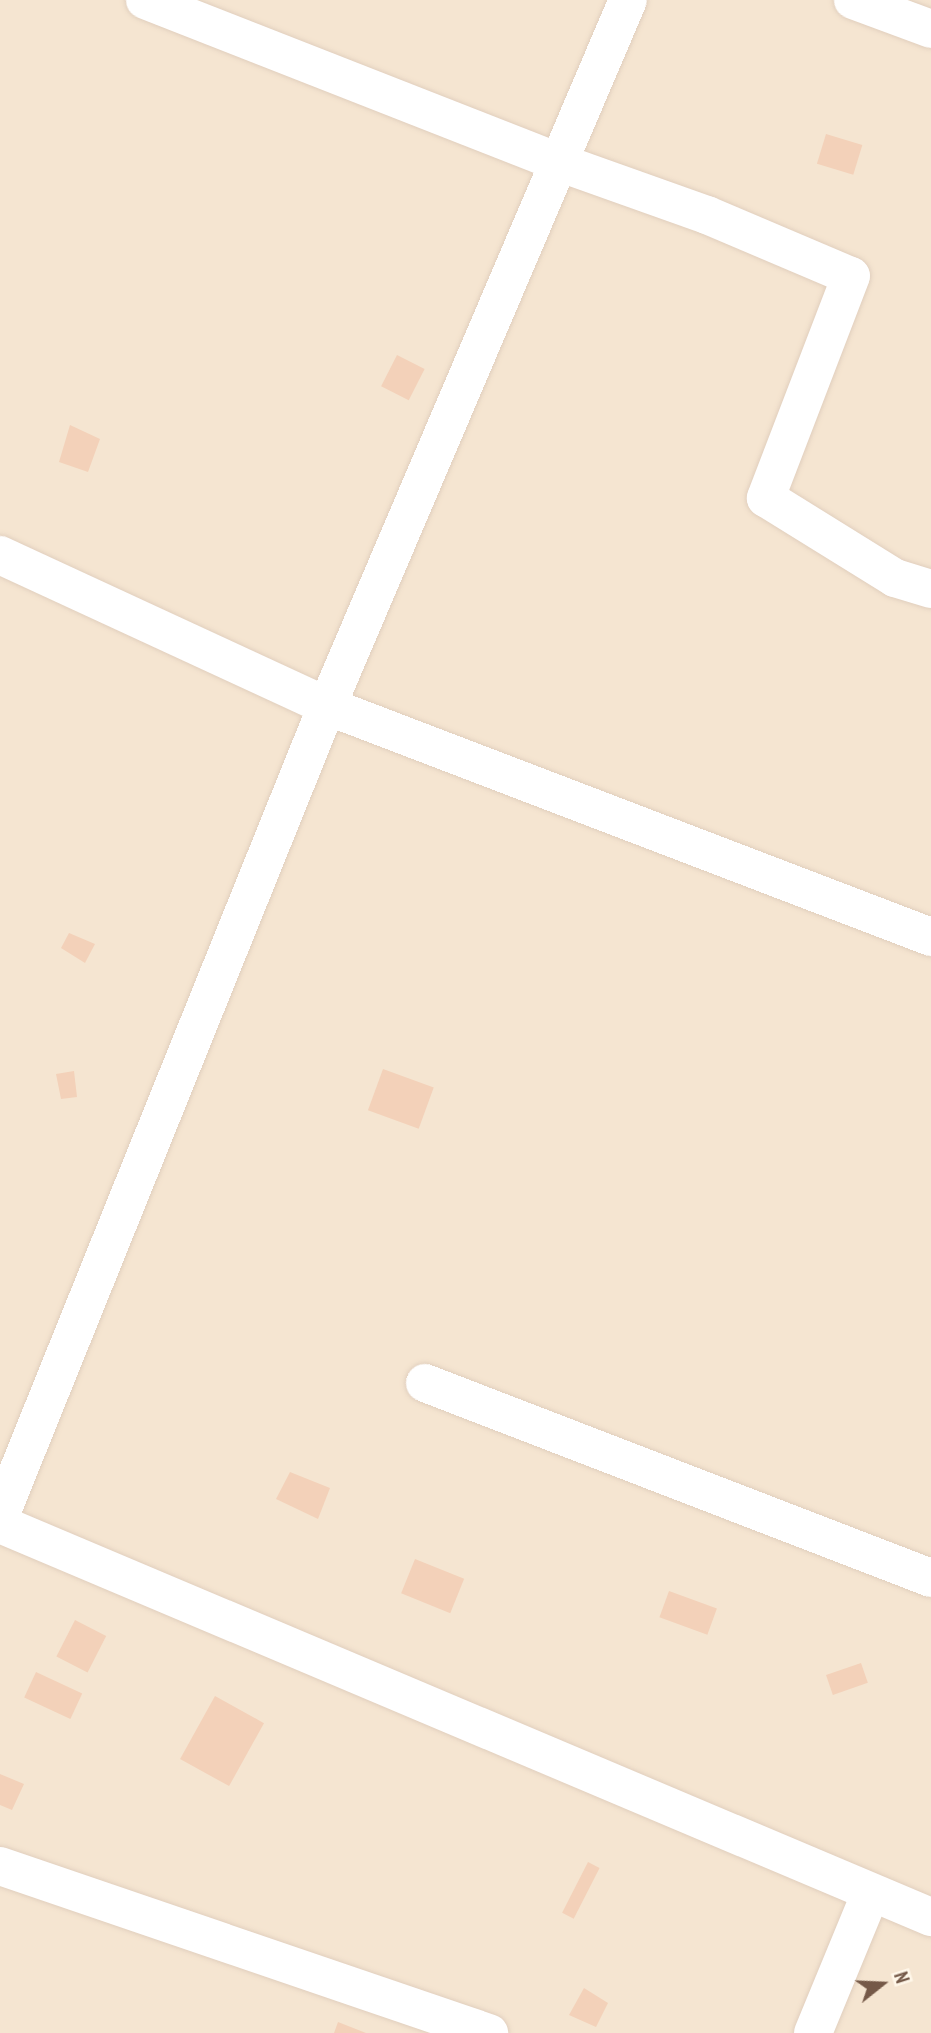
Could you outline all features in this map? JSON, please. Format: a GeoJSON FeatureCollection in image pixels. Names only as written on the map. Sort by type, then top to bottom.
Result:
{"type":"FeatureCollection","features":[{"type":"Feature","properties":{"kind":"street"},"geometry":{"type":"LineString","coordinates":[[145,0],[558,162],[707,215],[851,276],[766,498],[895,578],[931,589]]}},
{"type":"Feature","properties":{"kind":"street"},"geometry":{"type":"LineString","coordinates":[[0,1516],[327,706],[628,0]]}},
{"type":"Feature","properties":{"kind":"street"},"geometry":{"type":"LineString","coordinates":[[853,0],[931,29]]}},
{"type":"Feature","properties":{"kind":"street"},"geometry":{"type":"LineString","coordinates":[[0,555],[327,706],[931,937]]}},
{"type":"Feature","properties":{"kind":"street"},"geometry":{"type":"LineString","coordinates":[[425,1383],[931,1578]]}},
{"type":"Feature","properties":{"kind":"street"},"geometry":{"type":"LineString","coordinates":[[0,1524],[931,1917]]}},
{"type":"Feature","properties":{"kind":"street"},"geometry":{"type":"LineString","coordinates":[[0,1866],[489,2033]]}},
{"type":"Feature","properties":{"kind":"street"},"geometry":{"type":"LineString","coordinates":[[813,2033],[871,1892]]}},
{"type":"Feature","properties":{"kind":"shaded area"},"geometry":{"type":"Polygon","coordinates":[[[0,0],[931,0],[931,2033],[0,2033],[0,0]]]}},
{"type":"Feature","properties":{"kind":"building"},"geometry":{"type":"Polygon","coordinates":[[[826,134],[862,145],[853,175],[817,164],[826,134]]]}},
{"type":"Feature","properties":{"kind":"building"},"geometry":{"type":"Polygon","coordinates":[[[397,355],[425,369],[409,400],[381,386],[397,355]]]}},
{"type":"Feature","properties":{"kind":"building"},"geometry":{"type":"Polygon","coordinates":[[[70,425],[100,439],[88,472],[59,462],[70,425]]]}},
{"type":"Feature","properties":{"kind":"building"},"geometry":{"type":"Polygon","coordinates":[[[69,933],[95,944],[85,963],[61,948],[69,933]]]}},
{"type":"Feature","properties":{"kind":"building"},"geometry":{"type":"Polygon","coordinates":[[[383,1069],[434,1087],[419,1129],[368,1110],[383,1069]]]}},
{"type":"Feature","properties":{"kind":"building"},"geometry":{"type":"Polygon","coordinates":[[[74,1071],[77,1097],[61,1099],[56,1074],[74,1071]]]}},
{"type":"Feature","properties":{"kind":"building"},"geometry":{"type":"Polygon","coordinates":[[[290,1472],[330,1488],[318,1519],[276,1499],[290,1472]]]}},
{"type":"Feature","properties":{"kind":"building"},"geometry":{"type":"Polygon","coordinates":[[[415,1559],[464,1579],[450,1613],[401,1593],[415,1559]]]}},
{"type":"Feature","properties":{"kind":"building"},"geometry":{"type":"Polygon","coordinates":[[[669,1591],[717,1608],[707,1635],[659,1617],[669,1591]]]}},
{"type":"Feature","properties":{"kind":"building"},"geometry":{"type":"Polygon","coordinates":[[[75,1620],[106,1636],[88,1672],[56,1657],[75,1620]]]}},
{"type":"Feature","properties":{"kind":"building"},"geometry":{"type":"Polygon","coordinates":[[[861,1663],[868,1683],[833,1695],[826,1675],[861,1663]]]}},
{"type":"Feature","properties":{"kind":"building"},"geometry":{"type":"Polygon","coordinates":[[[36,1672],[82,1694],[70,1719],[24,1697],[36,1672]]]}},
{"type":"Feature","properties":{"kind":"building"},"geometry":{"type":"Polygon","coordinates":[[[215,1696],[264,1723],[229,1786],[180,1759],[215,1696]]]}},
{"type":"Feature","properties":{"kind":"building"},"geometry":{"type":"Polygon","coordinates":[[[0,1774],[24,1784],[12,1810],[0,1805],[0,1774]]]}},
{"type":"Feature","properties":{"kind":"building"},"geometry":{"type":"Polygon","coordinates":[[[588,1862],[600,1868],[574,1919],[562,1913],[588,1862]]]}},
{"type":"Feature","properties":{"kind":"building"},"geometry":{"type":"Polygon","coordinates":[[[584,1988],[608,2003],[596,2027],[569,2015],[584,1988]]]}},
{"type":"Feature","properties":{"kind":"building"},"geometry":{"type":"Polygon","coordinates":[[[338,2022],[366,2033],[334,2033],[338,2022]]]}}]}
